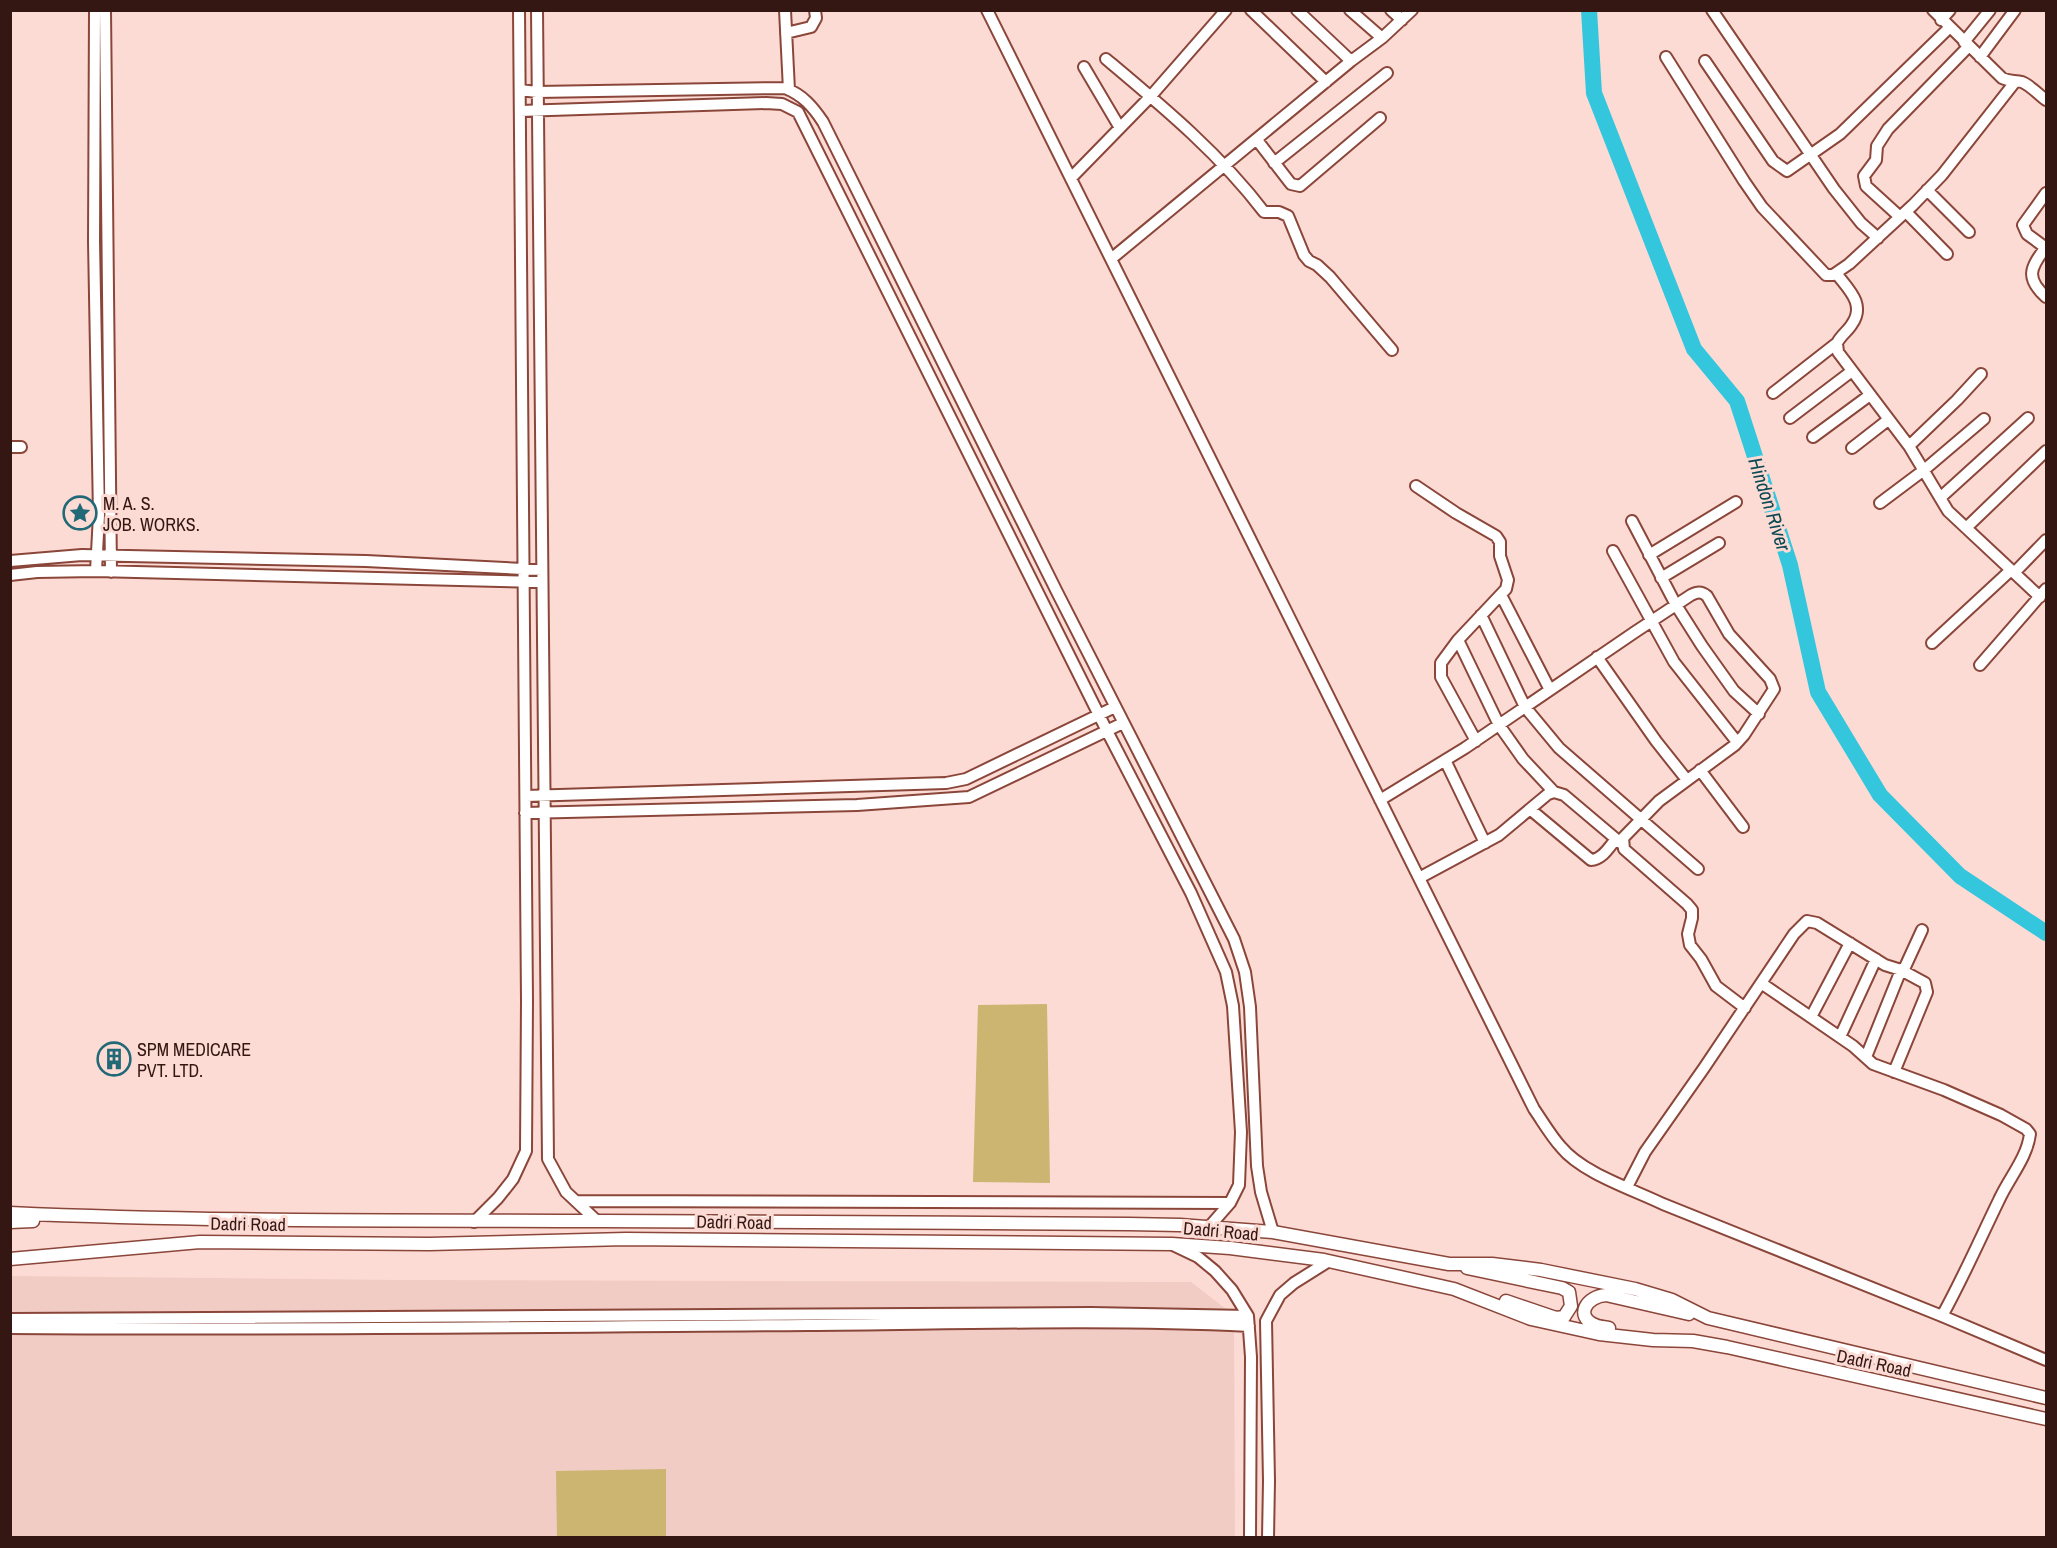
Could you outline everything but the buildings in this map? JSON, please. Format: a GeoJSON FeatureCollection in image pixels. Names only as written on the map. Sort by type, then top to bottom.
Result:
{"type":"FeatureCollection","features":[{"type":"Feature","properties":{"kind":"main road","name":"Dadri Road"},"geometry":{"type":"LineString","coordinates":[[10,1213],[104,1217],[474,1222],[1118,1224],[1209,1227],[1273,1232],[1449,1264],[1562,1288],[1569,1292],[1571,1306],[1564,1317],[1557,1318],[1500,1299],[1329,1261],[1172,1244],[626,1239],[429,1244],[200,1242],[10,1259]]}},
{"type":"Feature","properties":{"kind":"main road"},"geometry":{"type":"LineString","coordinates":[[10,1222],[104,1217]]}},
{"type":"Feature","properties":{"kind":"main road"},"geometry":{"type":"LineString","coordinates":[[10,1251],[51,1251],[74,1254]]}},
{"type":"Feature","properties":{"kind":"main road","name":"Dadri Road"},"geometry":{"type":"LineString","coordinates":[[1449,1264],[1492,1264],[1635,1288],[1672,1300],[1708,1318]]}},
{"type":"Feature","properties":{"kind":"main road","name":"Dadri Road"},"geometry":{"type":"LineString","coordinates":[[1454,1289],[1531,1319],[1599,1334],[1653,1340],[1693,1341]]}},
{"type":"Feature","properties":{"kind":"main road","name":"Dadri Road"},"geometry":{"type":"LineString","coordinates":[[2046,1398],[1606,1295],[1598,1295],[1588,1301],[1585,1309],[1587,1318],[1593,1325],[1693,1341],[2046,1419]]}},
{"type":"Feature","properties":{"kind":"street"},"geometry":{"type":"LineString","coordinates":[[95,10],[94,241],[99,493],[96,571]]}},
{"type":"Feature","properties":{"kind":"street"},"geometry":{"type":"LineString","coordinates":[[105,10],[111,572]]}},
{"type":"Feature","properties":{"kind":"street"},"geometry":{"type":"LineString","coordinates":[[474,1222],[513,1179],[526,1151],[526,796],[519,10]]}},
{"type":"Feature","properties":{"kind":"street"},"geometry":{"type":"LineString","coordinates":[[537,10],[548,1159],[566,1192],[597,1221]]}},
{"type":"Feature","properties":{"kind":"street"},"geometry":{"type":"LineString","coordinates":[[786,10],[792,91],[790,107]]}},
{"type":"Feature","properties":{"kind":"street"},"geometry":{"type":"LineString","coordinates":[[786,33],[811,27],[816,18],[815,10]]}},
{"type":"Feature","properties":{"kind":"street"},"geometry":{"type":"LineString","coordinates":[[987,10],[1534,1109],[1562,1149],[1597,1175],[1663,1204],[2046,1360]]}},
{"type":"Feature","properties":{"kind":"street"},"geometry":{"type":"LineString","coordinates":[[1071,178],[1150,96],[1226,10]]}},
{"type":"Feature","properties":{"kind":"street"},"geometry":{"type":"LineString","coordinates":[[1251,10],[1326,82]]}},
{"type":"Feature","properties":{"kind":"street"},"geometry":{"type":"LineString","coordinates":[[1297,10],[1351,61]]}},
{"type":"Feature","properties":{"kind":"street"},"geometry":{"type":"LineString","coordinates":[[1350,10],[1383,38]]}},
{"type":"Feature","properties":{"kind":"street"},"geometry":{"type":"LineString","coordinates":[[1391,10],[1402,20]]}},
{"type":"Feature","properties":{"kind":"street"},"geometry":{"type":"LineString","coordinates":[[1111,259],[1351,61],[1383,38],[1412,10]]}},
{"type":"Feature","properties":{"kind":"street"},"geometry":{"type":"LineString","coordinates":[[1712,10],[1810,156],[1861,223],[1878,238]]}},
{"type":"Feature","properties":{"kind":"street"},"geometry":{"type":"LineString","coordinates":[[1933,10],[2002,78],[2019,81],[2046,100]]}},
{"type":"Feature","properties":{"kind":"street"},"geometry":{"type":"LineString","coordinates":[[1705,61],[1773,161],[1787,171],[1840,134],[1945,24],[1950,10]]}},
{"type":"Feature","properties":{"kind":"street"},"geometry":{"type":"LineString","coordinates":[[1947,254],[1903,214],[1866,186],[1864,176],[1876,160],[1877,146],[1888,129],[1966,44],[1990,10]]}},
{"type":"Feature","properties":{"kind":"street"},"geometry":{"type":"LineString","coordinates":[[1980,57],[2015,10]]}},
{"type":"Feature","properties":{"kind":"street"},"geometry":{"type":"LineString","coordinates":[[1666,57],[1724,152],[1762,207],[1826,275],[1836,273],[1849,264],[1942,175],[2015,82]]}},
{"type":"Feature","properties":{"kind":"street"},"geometry":{"type":"LineString","coordinates":[[1106,59],[1225,165],[1264,212],[1279,212],[1288,216],[1304,255],[1330,277],[1392,350]]}},
{"type":"Feature","properties":{"kind":"street"},"geometry":{"type":"LineString","coordinates":[[1084,67],[1120,128]]}},
{"type":"Feature","properties":{"kind":"street"},"geometry":{"type":"LineString","coordinates":[[1274,163],[1387,73]]}},
{"type":"Feature","properties":{"kind":"street"},"geometry":{"type":"LineString","coordinates":[[520,90],[537,92],[765,88],[792,91],[813,107],[823,122],[1123,723],[1234,939],[1245,972],[1250,1007],[1257,1166],[1261,1192],[1273,1232]]}},
{"type":"Feature","properties":{"kind":"street"},"geometry":{"type":"LineString","coordinates":[[520,111],[766,103],[790,107],[798,112],[1107,732],[1191,892],[1226,972],[1233,1006],[1241,1132],[1239,1185],[1230,1203],[1209,1227]]}},
{"type":"Feature","properties":{"kind":"street"},"geometry":{"type":"LineString","coordinates":[[1257,140],[1291,184],[1300,186],[1380,118]]}},
{"type":"Feature","properties":{"kind":"street"},"geometry":{"type":"LineString","coordinates":[[1927,190],[1969,231]]}},
{"type":"Feature","properties":{"kind":"street"},"geometry":{"type":"LineString","coordinates":[[2046,193],[2023,225],[2027,234],[2045,251],[2033,267],[2032,274],[2033,282],[2046,297]]}},
{"type":"Feature","properties":{"kind":"street"},"geometry":{"type":"LineString","coordinates":[[1773,393],[1837,343],[1856,318],[1858,305],[1855,298],[1836,273]]}},
{"type":"Feature","properties":{"kind":"street"},"geometry":{"type":"LineString","coordinates":[[1837,343],[1839,352],[1909,446],[1948,511],[2012,572],[2043,593],[1980,665]]}},
{"type":"Feature","properties":{"kind":"street"},"geometry":{"type":"LineString","coordinates":[[1790,417],[1852,371]]}},
{"type":"Feature","properties":{"kind":"street"},"geometry":{"type":"LineString","coordinates":[[1909,446],[1981,374]]}},
{"type":"Feature","properties":{"kind":"street"},"geometry":{"type":"LineString","coordinates":[[1814,437],[1869,395]]}},
{"type":"Feature","properties":{"kind":"street"},"geometry":{"type":"LineString","coordinates":[[1880,504],[1924,470],[1984,418]]}},
{"type":"Feature","properties":{"kind":"street"},"geometry":{"type":"LineString","coordinates":[[1940,498],[2028,418]]}},
{"type":"Feature","properties":{"kind":"street"},"geometry":{"type":"LineString","coordinates":[[1852,448],[1888,420]]}},
{"type":"Feature","properties":{"kind":"street"},"geometry":{"type":"LineString","coordinates":[[1966,528],[2046,451]]}},
{"type":"Feature","properties":{"kind":"street"},"geometry":{"type":"LineString","coordinates":[[1416,486],[1496,536],[1500,542],[1500,556],[1508,580],[1506,588],[1458,640],[1441,663],[1439,670],[1476,741]]}},
{"type":"Feature","properties":{"kind":"street"},"geometry":{"type":"LineString","coordinates":[[1649,555],[1736,502]]}},
{"type":"Feature","properties":{"kind":"street"},"geometry":{"type":"LineString","coordinates":[[1632,522],[1676,605],[1734,692],[1759,714]]}},
{"type":"Feature","properties":{"kind":"street"},"geometry":{"type":"LineString","coordinates":[[1932,644],[2046,540]]}},
{"type":"Feature","properties":{"kind":"street"},"geometry":{"type":"LineString","coordinates":[[1661,578],[1719,543]]}},
{"type":"Feature","properties":{"kind":"street"},"geometry":{"type":"LineString","coordinates":[[1613,551],[1674,662],[1737,742]]}},
{"type":"Feature","properties":{"kind":"street"},"geometry":{"type":"LineString","coordinates":[[10,561],[97,555],[366,561],[542,570]]}},
{"type":"Feature","properties":{"kind":"street"},"geometry":{"type":"LineString","coordinates":[[10,575],[96,571],[542,582]]}},
{"type":"Feature","properties":{"kind":"street"},"geometry":{"type":"LineString","coordinates":[[1380,800],[1476,741],[1650,621],[1697,592],[1707,596],[1730,633],[1773,684],[1774,689],[1759,714],[1737,742],[1659,801],[1619,842],[1597,860],[1591,860],[1531,810]]}},
{"type":"Feature","properties":{"kind":"street"},"geometry":{"type":"LineString","coordinates":[[1501,595],[1550,690]]}},
{"type":"Feature","properties":{"kind":"street"},"geometry":{"type":"LineString","coordinates":[[1481,615],[1525,707],[1559,748],[1698,869]]}},
{"type":"Feature","properties":{"kind":"street"},"geometry":{"type":"LineString","coordinates":[[1458,640],[1499,725],[1523,759],[1554,792],[1564,795],[1688,904],[1692,910],[1688,934],[1690,945],[1716,986],[1745,1008]]}},
{"type":"Feature","properties":{"kind":"street"},"geometry":{"type":"LineString","coordinates":[[1598,657],[1656,741],[1687,780]]}},
{"type":"Feature","properties":{"kind":"street"},"geometry":{"type":"LineString","coordinates":[[526,796],[946,783],[966,779],[1115,707]]}},
{"type":"Feature","properties":{"kind":"street"},"geometry":{"type":"LineString","coordinates":[[525,813],[857,805],[969,798],[1123,723]]}},
{"type":"Feature","properties":{"kind":"street"},"geometry":{"type":"LineString","coordinates":[[1445,760],[1485,843]]}},
{"type":"Feature","properties":{"kind":"street"},"geometry":{"type":"LineString","coordinates":[[1700,770],[1743,826]]}},
{"type":"Feature","properties":{"kind":"street"},"geometry":{"type":"LineString","coordinates":[[1419,878],[1485,843],[1514,824],[1548,794],[1554,792]]}},
{"type":"Feature","properties":{"kind":"street"},"geometry":{"type":"LineString","coordinates":[[1627,1187],[1645,1152],[1794,934],[1808,921],[1817,923],[1892,968],[1918,978],[1927,987],[1924,1000],[1894,1072]]}},
{"type":"Feature","properties":{"kind":"street"},"geometry":{"type":"LineString","coordinates":[[1866,1057],[1901,970],[1922,930]]}},
{"type":"Feature","properties":{"kind":"street"},"geometry":{"type":"LineString","coordinates":[[1811,1017],[1850,943]]}},
{"type":"Feature","properties":{"kind":"street"},"geometry":{"type":"LineString","coordinates":[[1840,1037],[1876,959]]}},
{"type":"Feature","properties":{"kind":"street"},"geometry":{"type":"LineString","coordinates":[[1761,983],[1840,1037],[1873,1064],[1944,1090],[2001,1115],[2026,1129],[2030,1134],[2020,1162],[2000,1197],[1978,1247],[1942,1316]]}},
{"type":"Feature","properties":{"kind":"street"},"geometry":{"type":"LineString","coordinates":[[527,1001],[547,1002]]}},
{"type":"Feature","properties":{"kind":"street"},"geometry":{"type":"LineString","coordinates":[[576,1201],[1230,1203]]}},
{"type":"Feature","properties":{"kind":"street"},"geometry":{"type":"LineString","coordinates":[[1172,1244],[1198,1257],[1215,1271],[1232,1290],[1249,1321],[1250,1538]]}},
{"type":"Feature","properties":{"kind":"street"},"geometry":{"type":"LineString","coordinates":[[1268,1538],[1266,1321],[1280,1295],[1294,1283],[1329,1261]]}},
{"type":"Feature","properties":{"kind":"street"},"geometry":{"type":"LineString","coordinates":[[10,1319],[1091,1313],[1249,1321]]}},
{"type":"Feature","properties":{"kind":"street"},"geometry":{"type":"LineString","coordinates":[[10,1328],[429,1328],[1249,1321]]}},
{"type":"Feature","properties":{"kind":"street"},"geometry":{"type":"LineString","coordinates":[[1251,1380],[1267,1380]]}},
{"type":"Feature","properties":{"kind":"shaded area"},"geometry":{"type":"Polygon","coordinates":[[[1047,1004],[1050,1183],[973,1182],[978,1005],[1047,1004]]]}},
{"type":"Feature","properties":{"kind":"shaded area"},"geometry":{"type":"Polygon","coordinates":[[[11,1276],[401,1280],[1191,1282],[1234,1315],[1235,1537],[11,1538],[11,1276]]]}},
{"type":"Feature","properties":{"kind":"shaded area"},"geometry":{"type":"Polygon","coordinates":[[[666,1469],[666,1537],[557,1537],[556,1471],[666,1469]]]}},
{"type":"Feature","properties":{"kind":"waterway","name":"Hindon River"},"geometry":{"type":"LineString","coordinates":[[1589,10],[1594,93],[1694,349],[1737,401],[1790,565],[1818,692],[1880,795],[1960,876],[2046,933]]}},
{"type":"Feature","properties":{"kind":"place","name":"M. A. S. JOB. WORKS."},"geometry":{"type":"Point","coordinates":[80,513]}},
{"type":"Feature","properties":{"kind":"place","name":"SPM MEDICARE PVT. LTD."},"geometry":{"type":"Point","coordinates":[114,1059]}}]}
